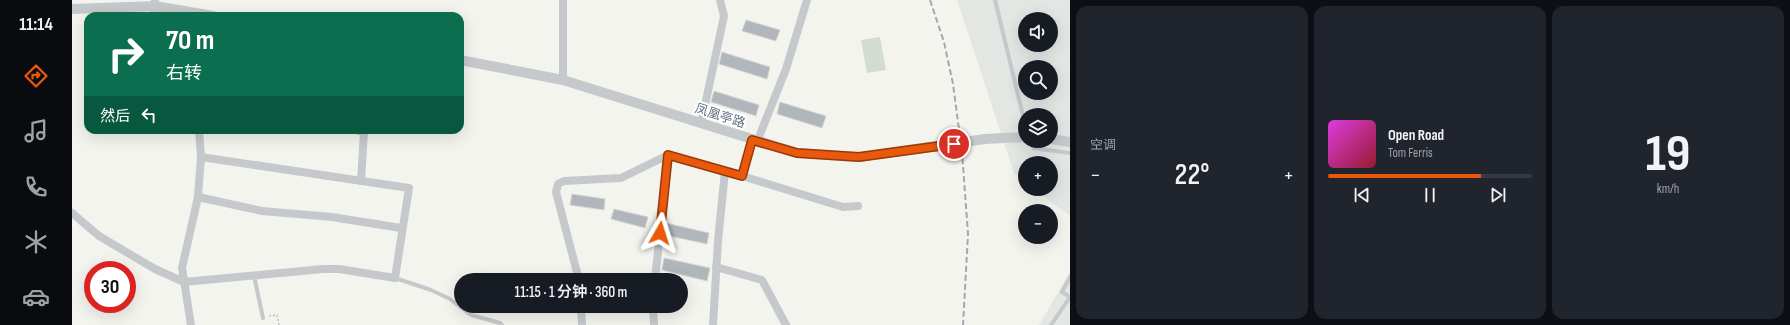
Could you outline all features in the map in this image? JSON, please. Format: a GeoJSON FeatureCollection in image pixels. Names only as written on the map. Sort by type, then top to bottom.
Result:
{"type":"FeatureCollection","features":[{"type":"Feature","properties":{"kind":"street"},"geometry":{"type":"LineString","coordinates":[[563,0],[563,80]]}},
{"type":"Feature","properties":{"kind":"street"},"geometry":{"type":"LineString","coordinates":[[701,124],[724,16],[720,0]]}},
{"type":"Feature","properties":{"kind":"street"},"geometry":{"type":"LineString","coordinates":[[742,176],[754,141],[786,69],[807,0]]}},
{"type":"Feature","properties":{"kind":"street"},"geometry":{"type":"LineString","coordinates":[[72,9],[108,4],[154,7],[187,12]]}},
{"type":"Feature","properties":{"kind":"street","name":"凤凰亭路"},"geometry":{"type":"LineString","coordinates":[[464,61],[563,80],[754,141],[797,153],[859,157],[985,139],[1018,137]]}},
{"type":"Feature","properties":{"kind":"street"},"geometry":{"type":"LineString","coordinates":[[192,325],[182,268],[198,197],[201,157],[199,134]]}},
{"type":"Feature","properties":{"kind":"street"},"geometry":{"type":"LineString","coordinates":[[361,181],[364,134]]}},
{"type":"Feature","properties":{"kind":"street"},"geometry":{"type":"LineString","coordinates":[[1058,140],[1070,142]]}},
{"type":"Feature","properties":{"kind":"street"},"geometry":{"type":"LineString","coordinates":[[577,273],[556,192],[558,184],[564,181],[621,178],[668,155],[843,207],[858,206]]}},
{"type":"Feature","properties":{"kind":"street"},"geometry":{"type":"LineString","coordinates":[[656,273],[668,155]]}},
{"type":"Feature","properties":{"kind":"street"},"geometry":{"type":"LineString","coordinates":[[72,213],[99,236],[155,269],[184,282],[340,269],[395,278],[401,228],[409,188],[201,157]]}},
{"type":"Feature","properties":{"kind":"street"},"geometry":{"type":"LineString","coordinates":[[713,325],[716,267],[725,171]]}},
{"type":"Feature","properties":{"kind":"street"},"geometry":{"type":"LineString","coordinates":[[198,197],[262,211],[332,217],[401,228]]}},
{"type":"Feature","properties":{"kind":"street"},"geometry":{"type":"LineString","coordinates":[[716,267],[762,280],[786,325]]}},
{"type":"Feature","properties":{"kind":"street"},"geometry":{"type":"LineString","coordinates":[[581,313],[582,325]]}},
{"type":"Feature","properties":{"kind":"street"},"geometry":{"type":"LineString","coordinates":[[653,313],[654,325]]}},
{"type":"Feature","properties":{"kind":"lane"},"geometry":{"type":"LineString","coordinates":[[995,0],[1021,108]]}},
{"type":"Feature","properties":{"kind":"lane"},"geometry":{"type":"LineString","coordinates":[[1033,148],[1070,153]]}},
{"type":"Feature","properties":{"kind":"lane"},"geometry":{"type":"LineString","coordinates":[[254,276],[263,318]]}},
{"type":"Feature","properties":{"kind":"lane"},"geometry":{"type":"LineString","coordinates":[[1052,325],[1070,297],[1062,292],[1070,277]]}},
{"type":"Feature","properties":{"kind":"lane"},"geometry":{"type":"LineString","coordinates":[[395,278],[431,290],[450,299],[470,315],[500,323],[502,325]]}},
{"type":"Feature","properties":{"kind":"path"},"geometry":{"type":"LineString","coordinates":[[263,318],[277,315],[279,325]]}},
{"type":"Feature","properties":{"kind":"shaded area"},"geometry":{"type":"Polygon","coordinates":[[[957,0],[1070,0],[1070,216],[1058,207],[1058,204],[1054,204],[1043,196],[1058,196],[1058,156],[1018,156],[1018,176],[1014,173],[957,0]]]}},
{"type":"Feature","properties":{"kind":"shaded area"},"geometry":{"type":"Polygon","coordinates":[[[880,37],[886,70],[867,73],[861,40],[880,37]]]}},
{"type":"Feature","properties":{"kind":"shaded area"},"geometry":{"type":"Polygon","coordinates":[[[1070,272],[1070,325],[1039,325],[1070,272]]]}},
{"type":"Feature","properties":{"kind":"building"},"geometry":{"type":"Polygon","coordinates":[[[746,20],[780,30],[776,41],[742,31],[746,20]]]}},
{"type":"Feature","properties":{"kind":"building"},"geometry":{"type":"Polygon","coordinates":[[[722,52],[770,67],[767,79],[719,64],[722,52]]]}},
{"type":"Feature","properties":{"kind":"building"},"geometry":{"type":"Polygon","coordinates":[[[714,91],[759,105],[756,116],[711,102],[714,91]]]}},
{"type":"Feature","properties":{"kind":"building"},"geometry":{"type":"Polygon","coordinates":[[[780,102],[826,116],[822,128],[777,114],[780,102]]]}},
{"type":"Feature","properties":{"kind":"building"},"geometry":{"type":"Polygon","coordinates":[[[572,194],[605,199],[604,210],[570,205],[572,194]]]}},
{"type":"Feature","properties":{"kind":"building"},"geometry":{"type":"Polygon","coordinates":[[[614,209],[648,217],[645,228],[611,219],[614,209]]]}},
{"type":"Feature","properties":{"kind":"building"},"geometry":{"type":"Polygon","coordinates":[[[666,223],[709,233],[707,244],[665,235],[666,223]]]}},
{"type":"Feature","properties":{"kind":"building"},"geometry":{"type":"Polygon","coordinates":[[[664,258],[710,268],[707,281],[688,276],[688,273],[674,273],[662,270],[664,258]]]}},
{"type":"Feature","properties":{"kind":"railway"},"geometry":{"type":"LineString","coordinates":[[930,0],[944,42],[953,84],[962,152],[968,234],[963,325]]}},
{"type":"Feature","properties":{"kind":"route"},"geometry":{"type":"LineString","coordinates":[[660,233],[668,155],[742,176],[752,140],[797,153],[859,157],[954,144]]}}]}
